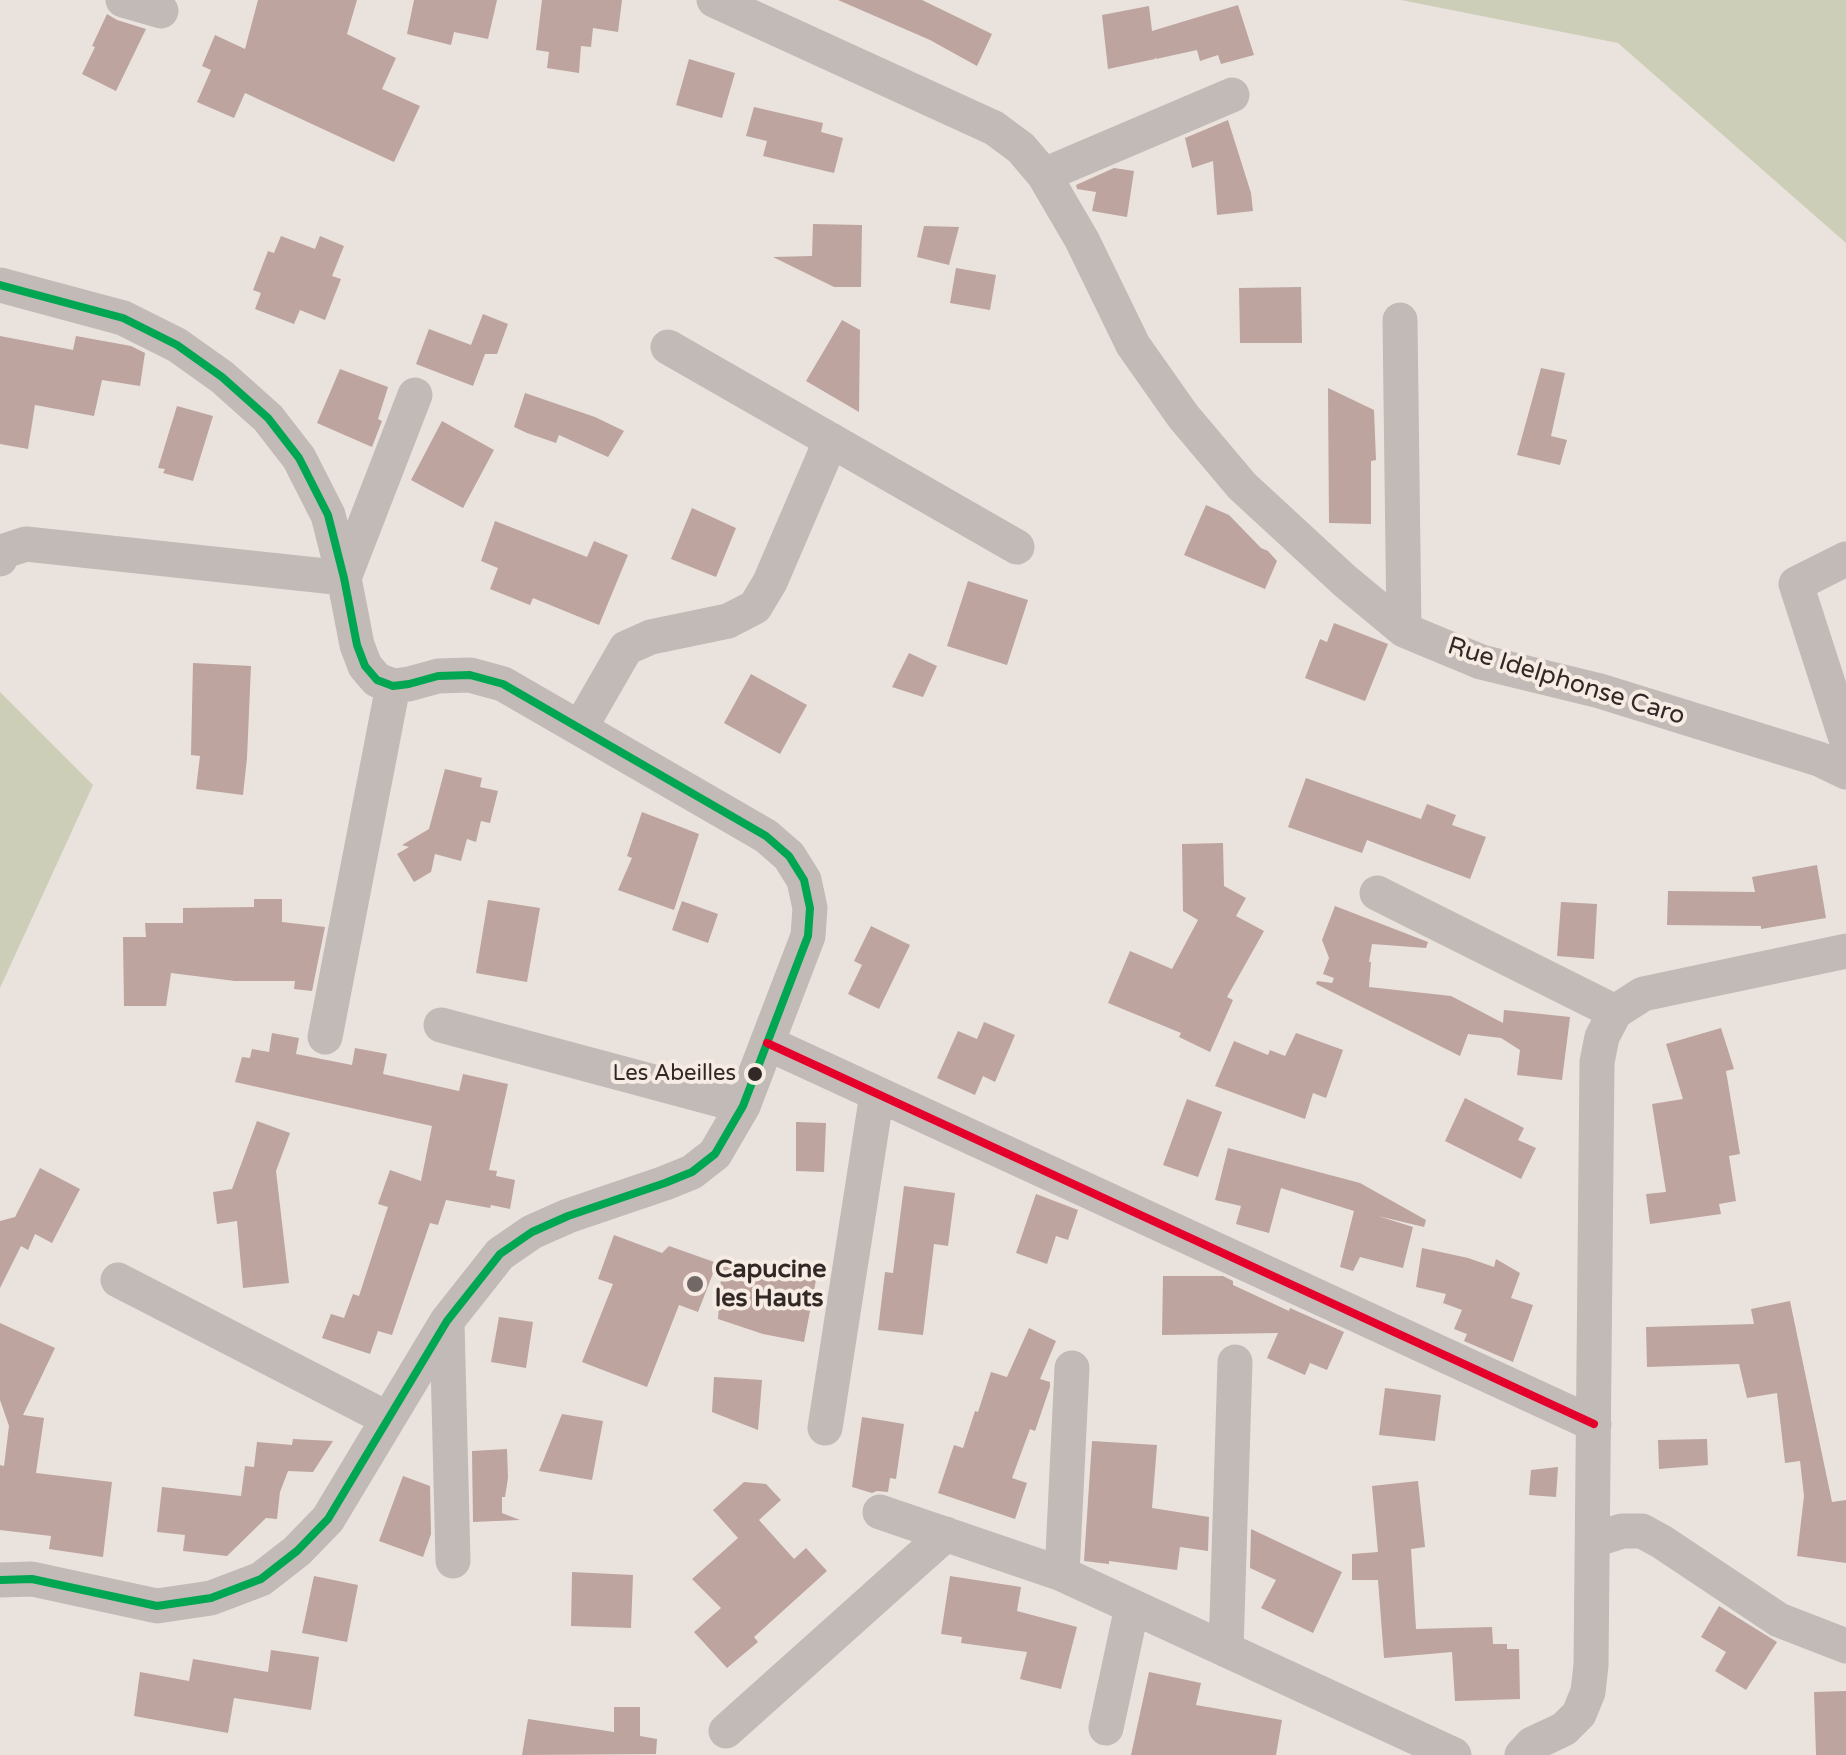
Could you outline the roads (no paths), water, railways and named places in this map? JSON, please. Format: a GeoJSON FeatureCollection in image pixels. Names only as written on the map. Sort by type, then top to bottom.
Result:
{"type":"FeatureCollection","features":[{"type":"Feature","properties":{"kind":"street"},"geometry":{"type":"LineString","coordinates":[[124,0],[161,10]]}},
{"type":"Feature","properties":{"kind":"street","name":"Rue Idelphonse Caro"},"geometry":{"type":"LineString","coordinates":[[714,0],[994,128],[1021,148],[1044,175],[1082,240],[1133,345],[1183,416],[1242,486],[1344,582],[1404,630],[1481,662],[1600,691],[1819,759],[1846,772]]}},
{"type":"Feature","properties":{"kind":"street"},"geometry":{"type":"LineString","coordinates":[[1044,175],[1232,95]]}},
{"type":"Feature","properties":{"kind":"street"},"geometry":{"type":"LineString","coordinates":[[0,286],[124,318],[177,345],[222,377],[268,418],[299,458],[328,514],[357,645],[377,680],[393,686],[438,676],[470,675],[503,684],[766,836],[789,856],[804,880],[810,908],[808,936],[743,1106],[715,1154],[692,1172],[568,1216],[532,1232],[500,1254],[448,1321],[328,1520],[297,1552],[262,1578],[210,1598],[158,1606],[32,1579],[0,1580]]}},
{"type":"Feature","properties":{"kind":"street"},"geometry":{"type":"LineString","coordinates":[[1400,320],[1404,630]]}},
{"type":"Feature","properties":{"kind":"street"},"geometry":{"type":"LineString","coordinates":[[668,348],[1017,547]]}},
{"type":"Feature","properties":{"kind":"street"},"geometry":{"type":"LineString","coordinates":[[344,578],[414,395]]}},
{"type":"Feature","properties":{"kind":"street"},"geometry":{"type":"LineString","coordinates":[[580,728],[626,648],[650,637],[728,621],[754,607],[770,582],[830,440]]}},
{"type":"Feature","properties":{"kind":"street"},"geometry":{"type":"LineString","coordinates":[[0,559],[4,552],[26,544],[344,578]]}},
{"type":"Feature","properties":{"kind":"street"},"geometry":{"type":"LineString","coordinates":[[1846,559],[1796,584],[1846,739]]}},
{"type":"Feature","properties":{"kind":"street"},"geometry":{"type":"LineString","coordinates":[[325,1037],[393,686]]}},
{"type":"Feature","properties":{"kind":"street"},"geometry":{"type":"LineString","coordinates":[[1377,893],[1615,1012]]}},
{"type":"Feature","properties":{"kind":"street"},"geometry":{"type":"LineString","coordinates":[[1522,1755],[1532,1744],[1564,1729],[1579,1714],[1588,1692],[1594,1540],[1597,1062],[1602,1037],[1615,1012],[1644,994],[1846,951]]}},
{"type":"Feature","properties":{"kind":"street"},"geometry":{"type":"LineString","coordinates":[[442,1025],[743,1106]]}},
{"type":"Feature","properties":{"kind":"street"},"geometry":{"type":"LineString","coordinates":[[767,1043],[1594,1424]]}},
{"type":"Feature","properties":{"kind":"street"},"geometry":{"type":"LineString","coordinates":[[826,1428],[877,1094]]}},
{"type":"Feature","properties":{"kind":"street"},"geometry":{"type":"LineString","coordinates":[[118,1280],[388,1419]]}},
{"type":"Feature","properties":{"kind":"street"},"geometry":{"type":"LineString","coordinates":[[448,1321],[453,1561]]}},
{"type":"Feature","properties":{"kind":"street"},"geometry":{"type":"LineString","coordinates":[[1226,1650],[1235,1362]]}},
{"type":"Feature","properties":{"kind":"street"},"geometry":{"type":"LineString","coordinates":[[1062,1574],[1072,1368]]}},
{"type":"Feature","properties":{"kind":"street"},"geometry":{"type":"LineString","coordinates":[[880,1512],[1062,1574],[1454,1755]]}},
{"type":"Feature","properties":{"kind":"street"},"geometry":{"type":"LineString","coordinates":[[1594,1540],[1622,1531],[1642,1531],[1779,1620],[1846,1646]]}},
{"type":"Feature","properties":{"kind":"street"},"geometry":{"type":"LineString","coordinates":[[726,1731],[946,1534]]}},
{"type":"Feature","properties":{"kind":"street"},"geometry":{"type":"LineString","coordinates":[[1106,1728],[1132,1608]]}},
{"type":"Feature","properties":{"kind":"place","name":"Les Abeilles"},"geometry":{"type":"Point","coordinates":[755,1074]}},
{"type":"Feature","properties":{"kind":"place","name":"Capucine les Hauts"},"geometry":{"type":"Point","coordinates":[695,1284]}}]}
